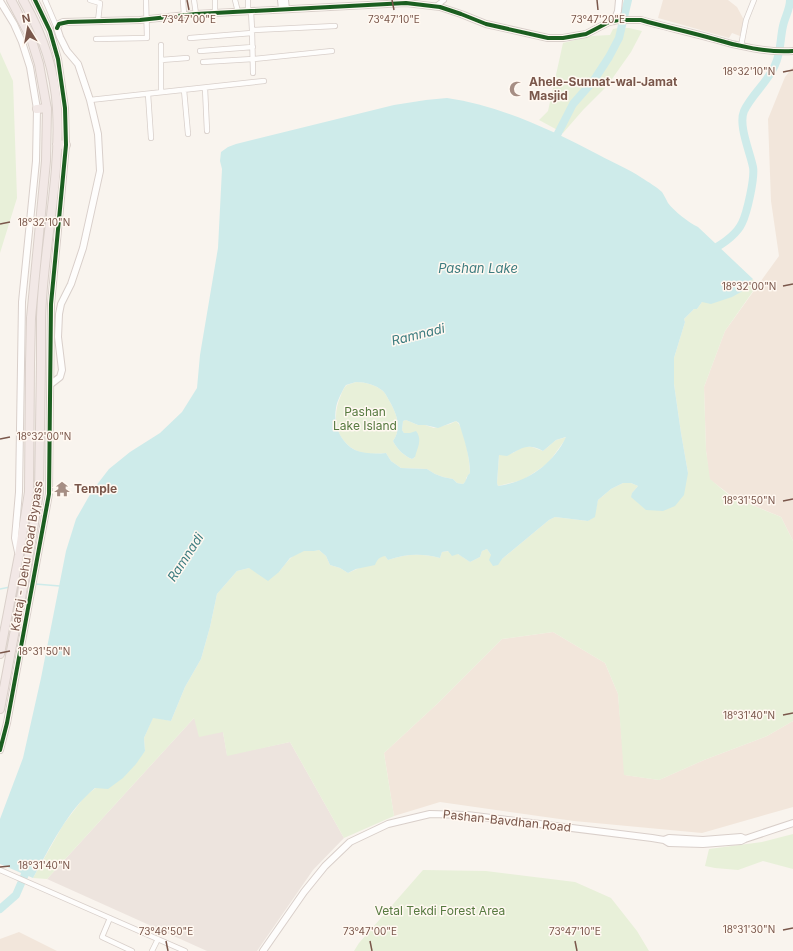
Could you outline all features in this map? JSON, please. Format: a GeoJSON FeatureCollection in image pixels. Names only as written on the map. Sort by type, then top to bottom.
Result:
{"type":"FeatureCollection","features":[{"type":"Feature","properties":{"kind":"highway","name":"Katraj - Dehu Road Bypass"},"geometry":{"type":"LineString","coordinates":[[0,654],[19,555],[29,492],[31,318],[46,162],[47,108],[39,64],[31,38],[11,0]]}},
{"type":"Feature","properties":{"kind":"highway","name":"Katraj - Dehu Road Bypass"},"geometry":{"type":"LineString","coordinates":[[0,709],[25,600],[36,537],[39,493],[41,318],[57,144],[57,108],[49,62],[40,35],[23,0]]}},
{"type":"Feature","properties":{"kind":"highway"},"geometry":{"type":"LineString","coordinates":[[37,109],[47,108]]}},
{"type":"Feature","properties":{"kind":"highway"},"geometry":{"type":"LineString","coordinates":[[57,144],[66,145]]}},
{"type":"Feature","properties":{"kind":"street"},"geometry":{"type":"LineString","coordinates":[[35,0],[50,31],[58,59],[63,84],[66,145],[52,295],[48,494],[36,537]]}},
{"type":"Feature","properties":{"kind":"street"},"geometry":{"type":"LineString","coordinates":[[45,0],[67,51],[78,64],[90,100],[98,134],[100,171],[83,248],[67,293],[61,304],[58,322],[62,370],[60,377],[51,384]]}},
{"type":"Feature","properties":{"kind":"street"},"geometry":{"type":"LineString","coordinates":[[90,0],[100,2],[98,21]]}},
{"type":"Feature","properties":{"kind":"street"},"geometry":{"type":"LineString","coordinates":[[96,39],[147,38],[146,0]]}},
{"type":"Feature","properties":{"kind":"street"},"geometry":{"type":"LineString","coordinates":[[182,0],[184,15]]}},
{"type":"Feature","properties":{"kind":"street"},"geometry":{"type":"LineString","coordinates":[[194,0],[196,14]]}},
{"type":"Feature","properties":{"kind":"street"},"geometry":{"type":"LineString","coordinates":[[215,0],[215,13]]}},
{"type":"Feature","properties":{"kind":"street"},"geometry":{"type":"LineString","coordinates":[[235,0],[238,12]]}},
{"type":"Feature","properties":{"kind":"street"},"geometry":{"type":"LineString","coordinates":[[248,0],[252,31],[254,73]]}},
{"type":"Feature","properties":{"kind":"street"},"geometry":{"type":"LineString","coordinates":[[281,0],[284,9]]}},
{"type":"Feature","properties":{"kind":"street"},"geometry":{"type":"LineString","coordinates":[[284,9],[286,0]]}},
{"type":"Feature","properties":{"kind":"street"},"geometry":{"type":"LineString","coordinates":[[436,6],[444,0]]}},
{"type":"Feature","properties":{"kind":"street"},"geometry":{"type":"LineString","coordinates":[[616,20],[619,0]]}},
{"type":"Feature","properties":{"kind":"street"},"geometry":{"type":"LineString","coordinates":[[740,46],[746,20],[754,0]]}},
{"type":"Feature","properties":{"kind":"street"},"geometry":{"type":"LineString","coordinates":[[0,1],[14,24],[22,42],[30,67],[37,109],[36,161],[22,302],[20,464],[15,538],[19,555]]}},
{"type":"Feature","properties":{"kind":"street"},"geometry":{"type":"LineString","coordinates":[[57,28],[59,24],[63,22],[147,20],[196,14],[393,2],[436,6],[486,24],[548,38],[563,38],[586,34],[616,20],[642,20],[721,42],[759,49],[791,52]]}},
{"type":"Feature","properties":{"kind":"street"},"geometry":{"type":"LineString","coordinates":[[190,38],[252,31],[335,26]]}},
{"type":"Feature","properties":{"kind":"street"},"geometry":{"type":"LineString","coordinates":[[161,45],[161,92]]}},
{"type":"Feature","properties":{"kind":"street"},"geometry":{"type":"LineString","coordinates":[[200,51],[253,47]]}},
{"type":"Feature","properties":{"kind":"street"},"geometry":{"type":"LineString","coordinates":[[203,62],[253,59],[332,51]]}},
{"type":"Feature","properties":{"kind":"street"},"geometry":{"type":"LineString","coordinates":[[161,60],[186,58]]}},
{"type":"Feature","properties":{"kind":"street"},"geometry":{"type":"LineString","coordinates":[[90,100],[264,81]]}},
{"type":"Feature","properties":{"kind":"street"},"geometry":{"type":"LineString","coordinates":[[205,88],[207,130]]}},
{"type":"Feature","properties":{"kind":"street"},"geometry":{"type":"LineString","coordinates":[[184,90],[188,134]]}},
{"type":"Feature","properties":{"kind":"street"},"geometry":{"type":"LineString","coordinates":[[148,94],[151,138]]}},
{"type":"Feature","properties":{"kind":"street"},"geometry":{"type":"LineString","coordinates":[[52,295],[57,296],[67,293]]}},
{"type":"Feature","properties":{"kind":"street"},"geometry":{"type":"LineString","coordinates":[[21,334],[50,335]]}},
{"type":"Feature","properties":{"kind":"street"},"geometry":{"type":"LineString","coordinates":[[0,750],[7,723],[25,600]]}},
{"type":"Feature","properties":{"kind":"street","name":"Pashan-Bavdhan Road"},"geometry":{"type":"LineString","coordinates":[[263,951],[304,892],[325,866],[350,842],[388,824],[430,814],[467,815],[535,822],[664,840],[669,838],[703,840],[741,837],[745,839],[793,823]]}},
{"type":"Feature","properties":{"kind":"street"},"geometry":{"type":"LineString","coordinates":[[2,871],[185,951]]}},
{"type":"Feature","properties":{"kind":"street"},"geometry":{"type":"LineString","coordinates":[[110,918],[102,937],[132,951]]}},
{"type":"Feature","properties":{"kind":"street"},"geometry":{"type":"LineString","coordinates":[[152,951],[158,939]]}},
{"type":"Feature","properties":{"kind":"shaded area"},"geometry":{"type":"Polygon","coordinates":[[[663,0],[728,0],[737,7],[744,20],[740,36],[732,33],[729,38],[658,18],[663,0]]]}},
{"type":"Feature","properties":{"kind":"shaded area"},"geometry":{"type":"Polygon","coordinates":[[[793,67],[793,541],[781,517],[733,497],[709,479],[706,450],[704,387],[725,331],[779,256],[771,201],[768,119],[785,77],[793,67]]]}},
{"type":"Feature","properties":{"kind":"shaded area"},"geometry":{"type":"Polygon","coordinates":[[[553,632],[605,663],[618,694],[625,775],[659,780],[704,760],[767,736],[793,721],[793,807],[702,833],[574,821],[440,802],[394,816],[384,753],[437,704],[502,639],[553,632]]]}},
{"type":"Feature","properties":{"kind":"shaded area"},"geometry":{"type":"Polygon","coordinates":[[[194,718],[223,732],[227,755],[290,742],[344,838],[313,870],[257,951],[207,951],[47,879],[194,718]]]}},
{"type":"Feature","properties":{"kind":"shaded area"},"geometry":{"type":"Polygon","coordinates":[[[19,932],[57,951],[0,951],[0,939],[19,932]]]}},
{"type":"Feature","properties":{"kind":"green space"},"geometry":{"type":"Polygon","coordinates":[[[629,28],[642,31],[631,52],[607,86],[563,133],[539,120],[548,111],[563,43],[592,36],[610,35],[613,29],[629,28]]]}},
{"type":"Feature","properties":{"kind":"green space"},"geometry":{"type":"Polygon","coordinates":[[[0,52],[13,81],[17,198],[0,253],[0,52]]]}},
{"type":"Feature","properties":{"kind":"green space"},"geometry":{"type":"Polygon","coordinates":[[[753,279],[756,287],[725,331],[704,387],[706,450],[710,479],[730,496],[781,517],[793,541],[793,721],[767,736],[704,760],[659,780],[624,775],[618,694],[605,663],[553,632],[502,639],[437,704],[384,753],[394,816],[344,838],[290,742],[227,756],[223,732],[199,737],[194,718],[47,879],[33,878],[63,825],[85,796],[145,751],[144,738],[153,717],[171,721],[185,687],[201,659],[217,594],[237,571],[249,568],[279,572],[290,559],[299,552],[319,550],[326,556],[330,565],[340,568],[348,573],[377,560],[380,556],[385,556],[388,560],[401,556],[414,555],[426,555],[440,558],[442,552],[450,551],[470,562],[480,557],[482,551],[487,549],[491,555],[502,559],[549,520],[555,517],[588,521],[594,517],[598,500],[611,489],[623,483],[631,483],[638,486],[632,493],[688,473],[674,384],[674,358],[685,322],[684,319],[694,309],[697,309],[702,302],[707,302],[741,292],[753,279]]]}},
{"type":"Feature","properties":{"kind":"green space","name":"Pashan Lake Island"},"geometry":{"type":"Polygon","coordinates":[[[356,382],[367,383],[383,391],[395,412],[398,422],[396,436],[393,441],[401,452],[412,459],[415,457],[410,433],[404,433],[402,430],[403,421],[406,420],[418,425],[425,425],[434,428],[456,421],[462,430],[468,454],[470,473],[466,478],[466,481],[463,484],[457,483],[453,479],[435,474],[427,469],[401,468],[391,461],[386,453],[362,453],[348,445],[339,433],[336,410],[344,388],[347,385],[356,382]]]}},
{"type":"Feature","properties":{"kind":"green space"},"geometry":{"type":"Polygon","coordinates":[[[567,437],[549,462],[544,466],[523,480],[498,486],[499,455],[513,453],[522,447],[532,447],[543,451],[556,440],[567,437]]]}},
{"type":"Feature","properties":{"kind":"green space"},"geometry":{"type":"Polygon","coordinates":[[[793,834],[793,869],[763,861],[738,870],[705,866],[709,849],[762,842],[793,834]]]}},
{"type":"Feature","properties":{"kind":"green space","name":"Vetal Tekdi Forest Area"},"geometry":{"type":"Polygon","coordinates":[[[423,870],[486,871],[575,882],[611,898],[637,931],[649,951],[354,951],[359,943],[423,870]]]}},
{"type":"Feature","properties":{"kind":"water","name":"Pashan Lake"},"geometry":{"type":"Polygon","coordinates":[[[447,98],[506,113],[544,128],[632,172],[660,190],[674,210],[686,220],[698,227],[753,279],[741,292],[732,297],[711,304],[702,302],[697,309],[694,309],[684,319],[685,322],[674,358],[674,384],[688,473],[684,495],[675,506],[663,511],[646,510],[631,497],[632,493],[638,486],[631,483],[623,483],[611,489],[598,500],[595,517],[588,521],[555,517],[549,520],[502,559],[498,565],[493,566],[489,560],[491,555],[487,549],[482,551],[480,557],[470,562],[458,554],[452,556],[448,551],[442,552],[440,558],[426,555],[414,555],[401,556],[388,560],[385,556],[378,559],[375,565],[356,569],[348,573],[340,568],[330,565],[326,556],[319,550],[304,551],[290,558],[279,572],[268,581],[249,568],[237,571],[217,594],[201,659],[185,687],[171,721],[153,718],[144,738],[145,751],[136,764],[123,778],[108,789],[95,788],[85,797],[60,830],[33,878],[0,864],[0,819],[23,758],[41,678],[66,551],[76,519],[92,491],[109,469],[130,452],[160,433],[182,412],[197,388],[200,355],[218,248],[222,169],[220,161],[221,152],[236,144],[394,105],[447,98]],[[356,382],[346,385],[344,388],[337,403],[335,414],[339,432],[350,447],[355,450],[374,454],[386,453],[391,461],[401,468],[427,469],[435,474],[453,479],[457,483],[464,483],[470,473],[470,467],[459,423],[456,421],[438,428],[418,425],[406,420],[403,421],[402,430],[404,433],[416,431],[419,438],[419,444],[415,457],[412,459],[401,452],[393,441],[396,436],[398,422],[395,412],[383,391],[367,383],[356,382]],[[566,437],[556,440],[543,451],[537,448],[528,447],[520,449],[507,456],[499,455],[498,486],[509,484],[529,476],[538,470],[547,463],[561,447],[566,437]]]}},
{"type":"Feature","properties":{"kind":"waterway","name":"Ramnadi"},"geometry":{"type":"LineString","coordinates":[[553,143],[573,104],[594,80],[619,38],[628,0]]}},
{"type":"Feature","properties":{"kind":"waterway","name":"Ramnadi"},"geometry":{"type":"LineString","coordinates":[[710,251],[723,243],[736,232],[742,223],[746,212],[752,187],[753,167],[743,131],[742,124],[744,111],[772,71],[777,60],[783,26],[790,0]]}},
{"type":"Feature","properties":{"kind":"waterway"},"geometry":{"type":"LineString","coordinates":[[35,584],[60,586]]}},
{"type":"Feature","properties":{"kind":"waterway"},"geometry":{"type":"LineString","coordinates":[[0,589],[10,587]]}},
{"type":"Feature","properties":{"kind":"waterway","name":"Ramnadi"},"geometry":{"type":"LineString","coordinates":[[0,909],[16,895],[29,865]]}},
{"type":"Feature","properties":{"kind":"cycle path"},"geometry":{"type":"LineString","coordinates":[[0,750],[7,723],[49,494],[51,304],[66,145],[65,108],[58,59],[50,31],[35,0]]}},
{"type":"Feature","properties":{"kind":"cycle path"},"geometry":{"type":"LineString","coordinates":[[57,28],[59,24],[68,22],[140,20],[196,14],[406,3],[440,7],[486,24],[548,38],[563,38],[586,34],[609,22],[618,20],[641,20],[732,44],[764,50],[793,51]]}},
{"type":"Feature","properties":{"kind":"place","name":"Ahele-Sunnat-wal-Jamat Masjid"},"geometry":{"type":"Point","coordinates":[517,89]}},
{"type":"Feature","properties":{"kind":"place","name":"Temple"},"geometry":{"type":"Point","coordinates":[62,489]}}]}
